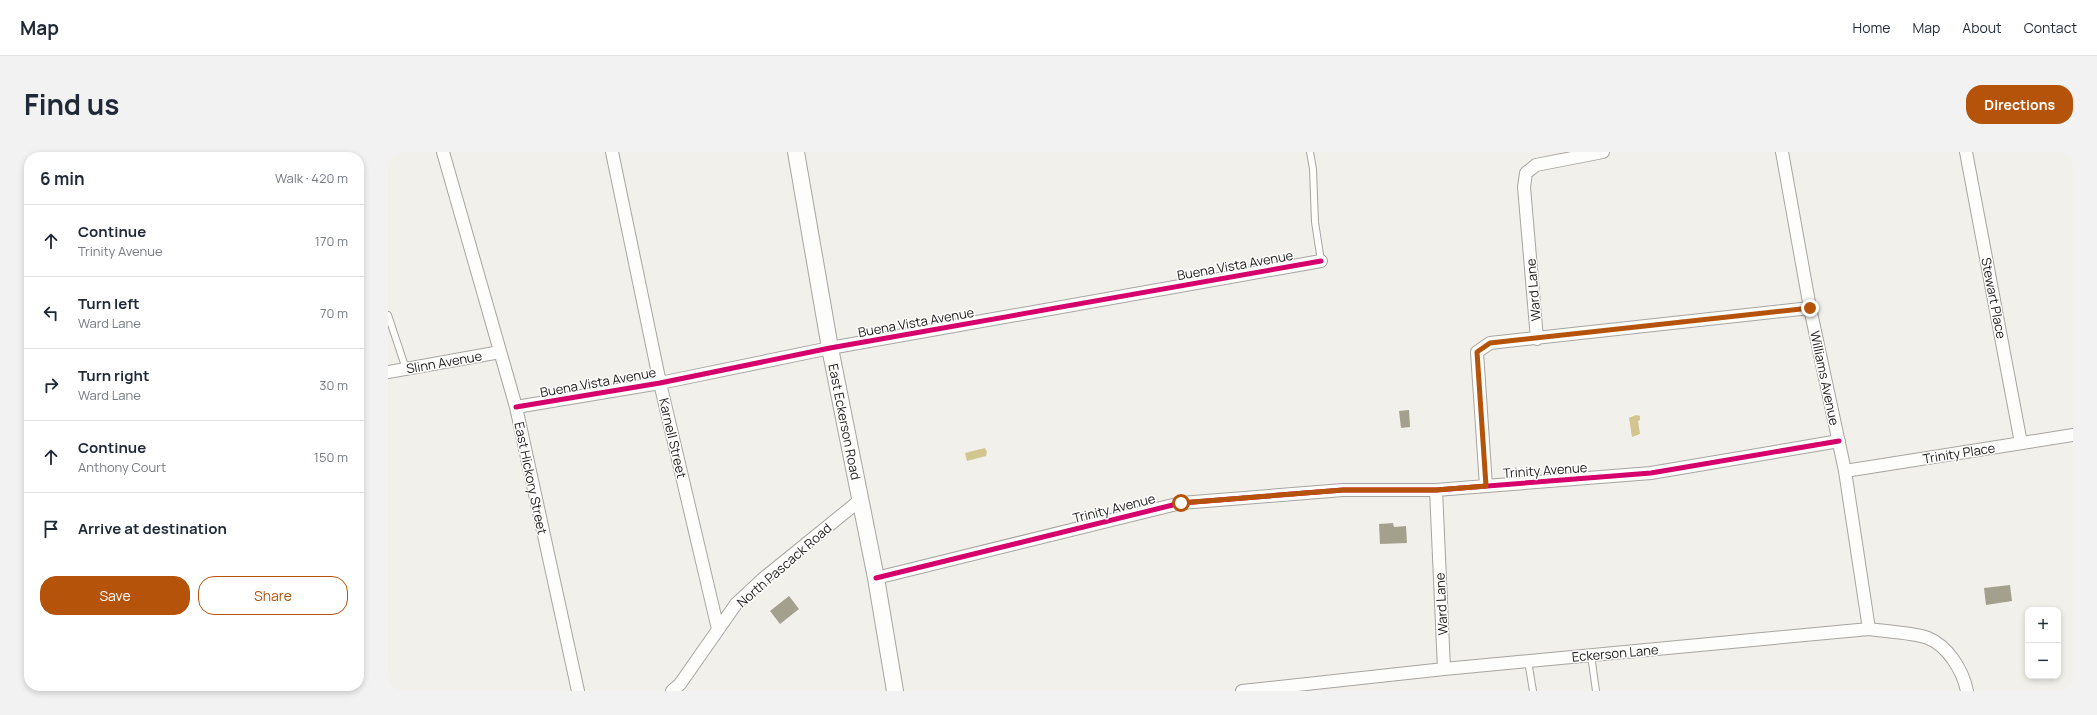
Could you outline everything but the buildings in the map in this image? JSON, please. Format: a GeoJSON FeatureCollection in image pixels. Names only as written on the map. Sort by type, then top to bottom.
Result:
{"type":"FeatureCollection","features":[{"type":"Feature","properties":{"kind":"street","name":"East Hickory Street"},"geometry":{"type":"LineString","coordinates":[[443,152],[516,408],[578,691]]}},
{"type":"Feature","properties":{"kind":"street","name":"Karnell Street"},"geometry":{"type":"LineString","coordinates":[[612,152],[660,383],[718,629]]}},
{"type":"Feature","properties":{"kind":"street","name":"East Eckerson Road"},"geometry":{"type":"LineString","coordinates":[[796,152],[830,348],[859,501],[876,578],[895,691]]}},
{"type":"Feature","properties":{"kind":"street","name":"Ward Lane"},"geometry":{"type":"LineString","coordinates":[[1486,486],[1477,352],[1490,343],[1537,339],[1524,187],[1526,173],[1536,165],[1603,152]]}},
{"type":"Feature","properties":{"kind":"street","name":"Williams Avenue"},"geometry":{"type":"LineString","coordinates":[[1782,152],[1810,308],[1845,471],[1869,628]]}},
{"type":"Feature","properties":{"kind":"street","name":"Stewart Place"},"geometry":{"type":"LineString","coordinates":[[1966,152],[2021,443]]}},
{"type":"Feature","properties":{"kind":"street","name":"Buena Vista Avenue"},"geometry":{"type":"LineString","coordinates":[[516,408],[660,383],[830,348],[1321,261]]}},
{"type":"Feature","properties":{"kind":"street"},"geometry":{"type":"LineString","coordinates":[[1537,339],[1810,308]]}},
{"type":"Feature","properties":{"kind":"street","name":"Slinn Avenue"},"geometry":{"type":"LineString","coordinates":[[388,372],[500,352]]}},
{"type":"Feature","properties":{"kind":"street","name":"Trinity Place"},"geometry":{"type":"LineString","coordinates":[[1845,471],[2073,435]]}},
{"type":"Feature","properties":{"kind":"street","name":"Trinity Avenue"},"geometry":{"type":"LineString","coordinates":[[876,578],[1181,503],[1343,490],[1436,490],[1651,474],[1839,441]]}},
{"type":"Feature","properties":{"kind":"street","name":"Ward Lane"},"geometry":{"type":"LineString","coordinates":[[1436,490],[1444,669]]}},
{"type":"Feature","properties":{"kind":"street","name":"North Pascack Road"},"geometry":{"type":"LineString","coordinates":[[677,689],[736,604],[764,578],[859,501]]}},
{"type":"Feature","properties":{"kind":"street","name":"Eckerson Lane"},"geometry":{"type":"LineString","coordinates":[[1242,691],[1444,669],[1869,628],[1928,638],[1953,657],[1966,687]]}},
{"type":"Feature","properties":{"kind":"lane"},"geometry":{"type":"LineString","coordinates":[[1310,152],[1315,222],[1321,261]]}},
{"type":"Feature","properties":{"kind":"lane"},"geometry":{"type":"LineString","coordinates":[[388,314],[406,369]]}},
{"type":"Feature","properties":{"kind":"lane"},"geometry":{"type":"LineString","coordinates":[[1590,655],[1596,691]]}},
{"type":"Feature","properties":{"kind":"lane"},"geometry":{"type":"LineString","coordinates":[[1528,661],[1533,691]]}},
{"type":"Feature","properties":{"kind":"shaded area"},"geometry":{"type":"Polygon","coordinates":[[[1636,415],[1640,416],[1640,420],[1638,421],[1640,434],[1632,437],[1629,418],[1636,415]]]}},
{"type":"Feature","properties":{"kind":"shaded area"},"geometry":{"type":"Polygon","coordinates":[[[985,448],[987,452],[986,456],[967,461],[965,453],[985,448]]]}},
{"type":"Feature","properties":{"kind":"cycle path"},"geometry":{"type":"LineString","coordinates":[[516,407],[660,383],[830,348],[1321,261]]}},
{"type":"Feature","properties":{"kind":"cycle path"},"geometry":{"type":"LineString","coordinates":[[876,578],[1181,503],[1343,490],[1436,490],[1651,473],[1839,441]]}},
{"type":"Feature","properties":{"kind":"route"},"geometry":{"type":"LineString","coordinates":[[1181,503],[1343,490],[1436,490],[1486,486],[1477,352],[1490,343],[1810,308]]}}]}
